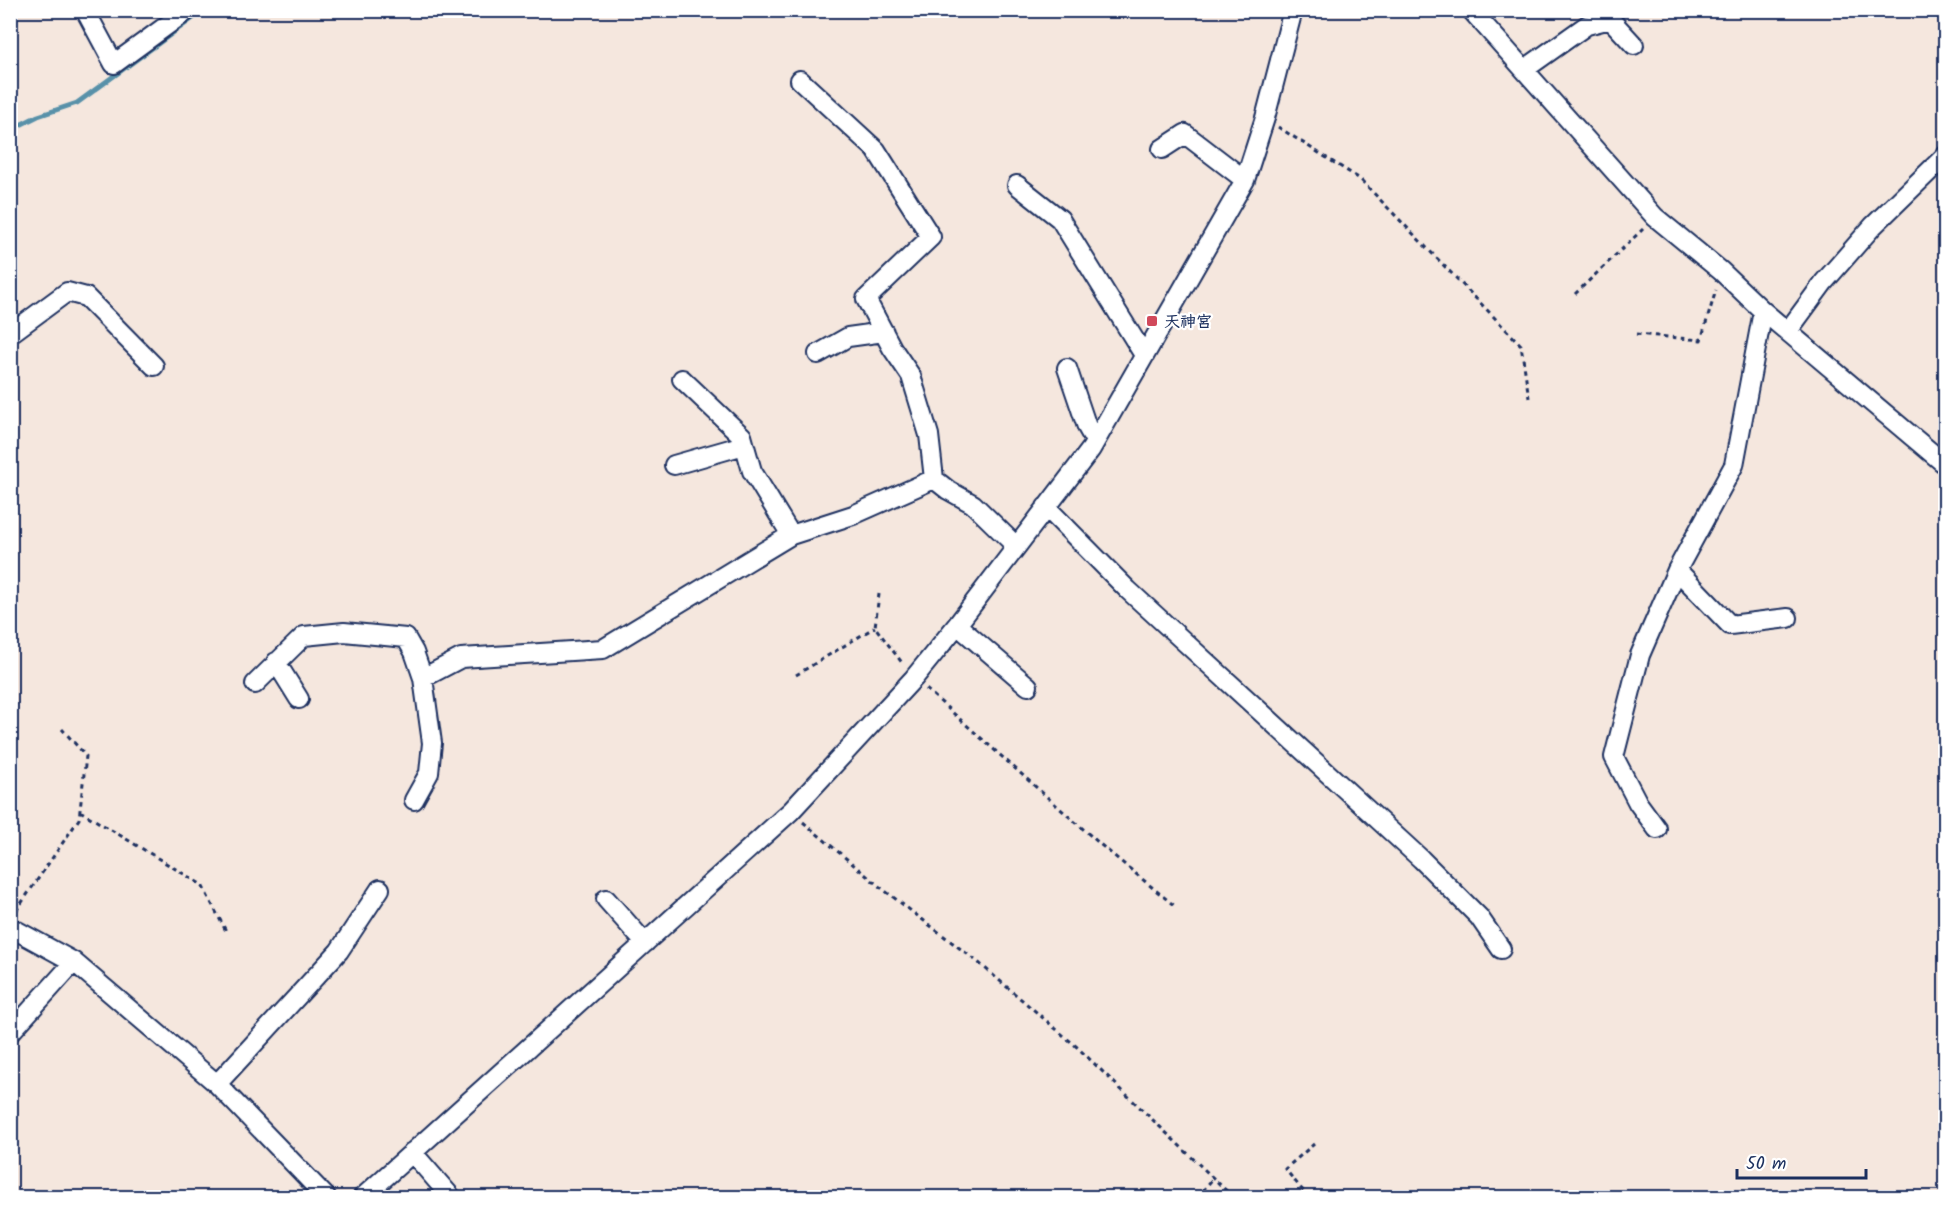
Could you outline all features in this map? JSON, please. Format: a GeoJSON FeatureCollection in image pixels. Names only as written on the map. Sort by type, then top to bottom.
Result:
{"type":"FeatureCollection","features":[{"type":"Feature","properties":{"kind":"street"},"geometry":{"type":"LineString","coordinates":[[85,10],[114,64],[188,10]]}},
{"type":"Feature","properties":{"kind":"street"},"geometry":{"type":"LineString","coordinates":[[1471,10],[1655,217],[1946,465]]}},
{"type":"Feature","properties":{"kind":"street"},"geometry":{"type":"LineString","coordinates":[[362,1197],[791,811],[914,678],[957,625],[1095,441],[1245,180],[1266,118],[1293,11]]}},
{"type":"Feature","properties":{"kind":"street"},"geometry":{"type":"LineString","coordinates":[[1525,69],[1587,25],[1610,20],[1634,45]]}},
{"type":"Feature","properties":{"kind":"street"},"geometry":{"type":"LineString","coordinates":[[800,80],[876,150],[931,237],[866,299],[911,376],[929,435],[934,479],[973,504],[1016,546]]}},
{"type":"Feature","properties":{"kind":"street"},"geometry":{"type":"LineString","coordinates":[[1162,149],[1185,134],[1245,180]]}},
{"type":"Feature","properties":{"kind":"street"},"geometry":{"type":"LineString","coordinates":[[1788,331],[1824,282],[1873,226],[1946,154]]}},
{"type":"Feature","properties":{"kind":"street"},"geometry":{"type":"LineString","coordinates":[[1017,185],[1060,219],[1144,355]]}},
{"type":"Feature","properties":{"kind":"street"},"geometry":{"type":"LineString","coordinates":[[10,334],[67,292],[86,297],[154,366]]}},
{"type":"Feature","properties":{"kind":"street"},"geometry":{"type":"LineString","coordinates":[[1657,829],[1638,803],[1614,757],[1640,655],[1677,570],[1734,465],[1763,311]]}},
{"type":"Feature","properties":{"kind":"street"},"geometry":{"type":"LineString","coordinates":[[818,354],[848,337],[884,332]]}},
{"type":"Feature","properties":{"kind":"street"},"geometry":{"type":"LineString","coordinates":[[1066,368],[1087,427],[1095,441]]}},
{"type":"Feature","properties":{"kind":"street"},"geometry":{"type":"LineString","coordinates":[[682,379],[742,436],[752,471],[791,535]]}},
{"type":"Feature","properties":{"kind":"street"},"geometry":{"type":"LineString","coordinates":[[674,465],[744,445]]}},
{"type":"Feature","properties":{"kind":"street"},"geometry":{"type":"LineString","coordinates":[[423,678],[461,658],[603,649],[791,535],[853,515],[934,479]]}},
{"type":"Feature","properties":{"kind":"street"},"geometry":{"type":"LineString","coordinates":[[1046,507],[1128,590],[1421,859],[1479,917],[1501,949]]}},
{"type":"Feature","properties":{"kind":"street"},"geometry":{"type":"LineString","coordinates":[[1677,570],[1730,625],[1788,618]]}},
{"type":"Feature","properties":{"kind":"street"},"geometry":{"type":"LineString","coordinates":[[957,625],[1028,686]]}},
{"type":"Feature","properties":{"kind":"street"},"geometry":{"type":"LineString","coordinates":[[255,684],[304,636],[344,632],[406,638],[414,652],[423,678],[432,744],[429,773],[414,800]]}},
{"type":"Feature","properties":{"kind":"street"},"geometry":{"type":"LineString","coordinates":[[276,662],[299,699]]}},
{"type":"Feature","properties":{"kind":"street"},"geometry":{"type":"LineString","coordinates":[[217,1084],[339,951],[380,889]]}},
{"type":"Feature","properties":{"kind":"street"},"geometry":{"type":"LineString","coordinates":[[606,899],[645,943]]}},
{"type":"Feature","properties":{"kind":"street"},"geometry":{"type":"LineString","coordinates":[[10,927],[74,962],[217,1084],[327,1197]]}},
{"type":"Feature","properties":{"kind":"street"},"geometry":{"type":"LineString","coordinates":[[10,1032],[74,962]]}},
{"type":"Feature","properties":{"kind":"street"},"geometry":{"type":"LineString","coordinates":[[412,1152],[452,1197]]}},
{"type":"Feature","properties":{"kind":"path"},"geometry":{"type":"LineString","coordinates":[[1266,118],[1360,179],[1521,345],[1529,398]]}},
{"type":"Feature","properties":{"kind":"path"},"geometry":{"type":"LineString","coordinates":[[1575,294],[1655,217]]}},
{"type":"Feature","properties":{"kind":"path"},"geometry":{"type":"LineString","coordinates":[[1636,334],[1701,340],[1721,272]]}},
{"type":"Feature","properties":{"kind":"path"},"geometry":{"type":"LineString","coordinates":[[879,594],[875,627],[914,678],[1101,845],[1176,907]]}},
{"type":"Feature","properties":{"kind":"path"},"geometry":{"type":"LineString","coordinates":[[796,675],[875,627]]}},
{"type":"Feature","properties":{"kind":"path"},"geometry":{"type":"LineString","coordinates":[[10,919],[79,819],[86,756],[62,729]]}},
{"type":"Feature","properties":{"kind":"path"},"geometry":{"type":"LineString","coordinates":[[80,811],[202,885],[227,933]]}},
{"type":"Feature","properties":{"kind":"path"},"geometry":{"type":"LineString","coordinates":[[791,811],[880,887],[979,963],[1077,1047],[1234,1197]]}},
{"type":"Feature","properties":{"kind":"path"},"geometry":{"type":"LineString","coordinates":[[1309,1197],[1286,1169],[1314,1144]]}},
{"type":"Feature","properties":{"kind":"path"},"geometry":{"type":"LineString","coordinates":[[1197,1197],[1214,1177]]}},
{"type":"Feature","properties":{"kind":"waterway"},"geometry":{"type":"LineString","coordinates":[[10,130],[38,116],[77,103],[204,10]]}},
{"type":"Feature","properties":{"kind":"place","name":"天神宮"},"geometry":{"type":"Point","coordinates":[1152,321]}}]}
